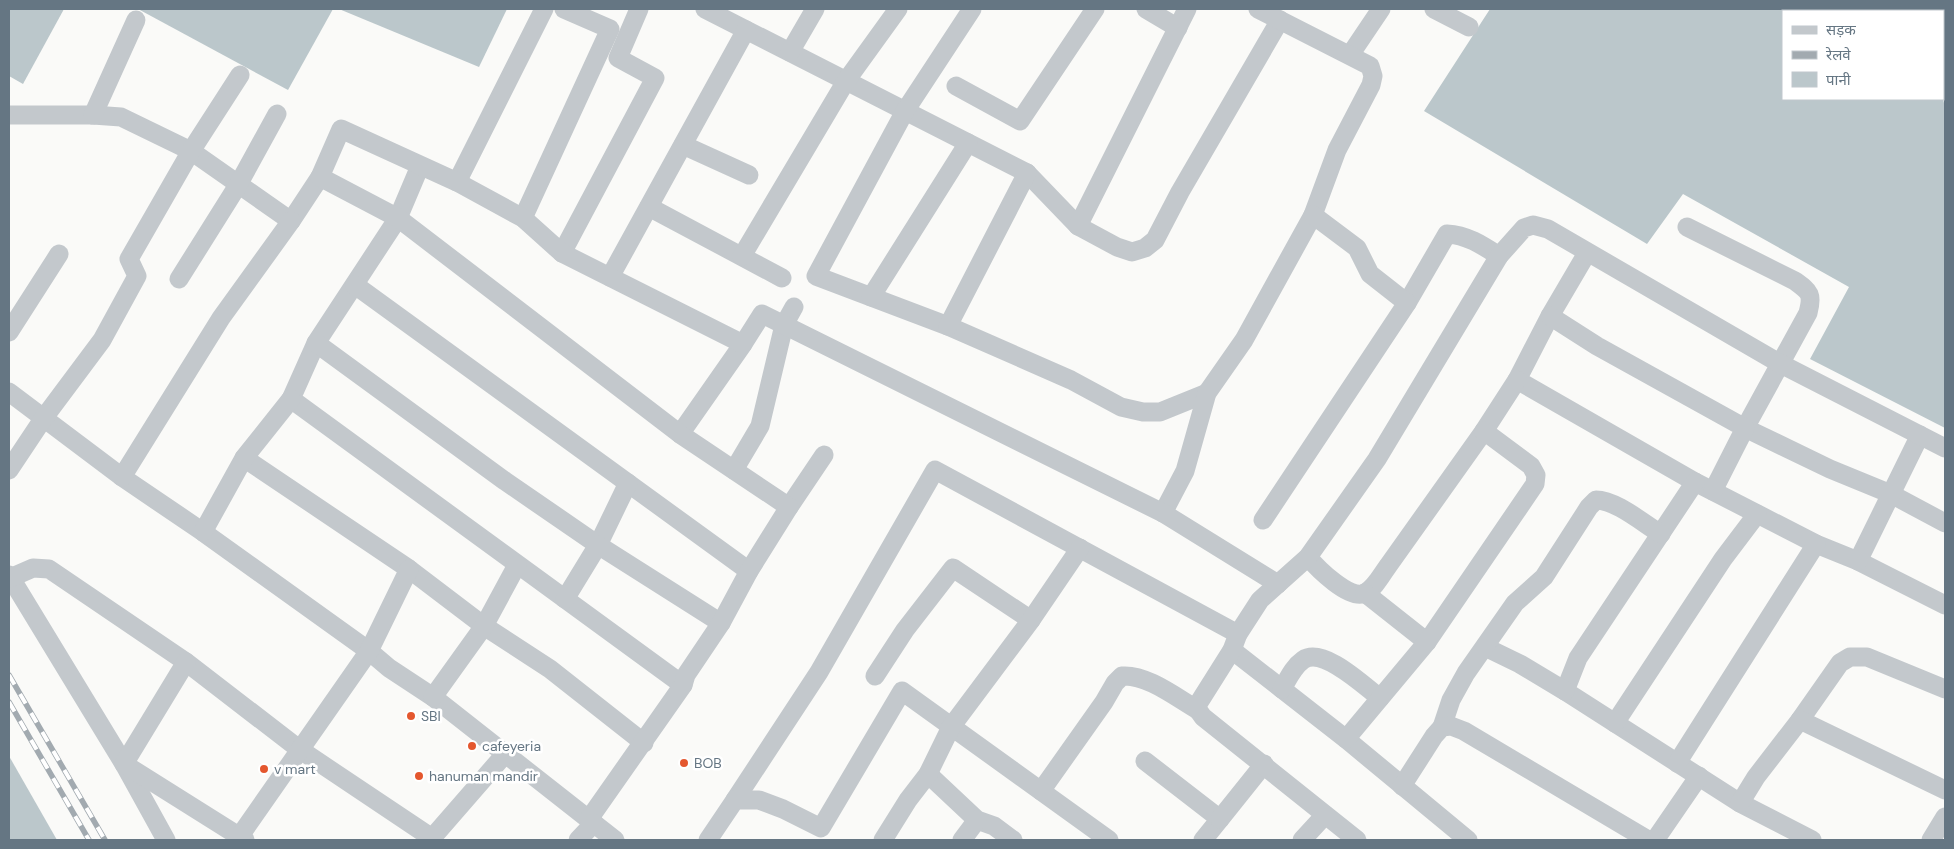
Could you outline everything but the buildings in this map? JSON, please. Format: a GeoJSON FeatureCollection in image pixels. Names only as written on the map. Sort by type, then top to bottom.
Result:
{"type":"FeatureCollection","features":[{"type":"Feature","properties":{"kind":"street"},"geometry":{"type":"LineString","coordinates":[[456,182],[544,9]]}},
{"type":"Feature","properties":{"kind":"street"},"geometry":{"type":"LineString","coordinates":[[523,218],[610,29],[564,9]]}},
{"type":"Feature","properties":{"kind":"street"},"geometry":{"type":"LineString","coordinates":[[562,254],[655,78],[618,58],[638,9]]}},
{"type":"Feature","properties":{"kind":"street"},"geometry":{"type":"LineString","coordinates":[[704,9],[1027,173],[1078,226],[1116,247],[1132,252],[1145,248],[1155,240],[1180,192],[1280,20]]}},
{"type":"Feature","properties":{"kind":"street"},"geometry":{"type":"LineString","coordinates":[[790,52],[814,9]]}},
{"type":"Feature","properties":{"kind":"street"},"geometry":{"type":"LineString","coordinates":[[742,256],[846,81],[898,9]]}},
{"type":"Feature","properties":{"kind":"street"},"geometry":{"type":"LineString","coordinates":[[956,86],[1020,121],[1095,9]]}},
{"type":"Feature","properties":{"kind":"street"},"geometry":{"type":"LineString","coordinates":[[1146,9],[1178,28]]}},
{"type":"Feature","properties":{"kind":"street"},"geometry":{"type":"LineString","coordinates":[[1078,226],[1187,9]]}},
{"type":"Feature","properties":{"kind":"street"},"geometry":{"type":"LineString","coordinates":[[1163,513],[1185,471],[1207,393],[1244,340],[1314,215],[1337,150],[1371,85],[1373,76],[1370,66],[1258,9]]}},
{"type":"Feature","properties":{"kind":"street"},"geometry":{"type":"LineString","coordinates":[[1350,55],[1381,9]]}},
{"type":"Feature","properties":{"kind":"street"},"geometry":{"type":"LineString","coordinates":[[1434,9],[1469,28]]}},
{"type":"Feature","properties":{"kind":"street"},"geometry":{"type":"LineString","coordinates":[[964,11],[942,56],[905,111],[816,276],[948,326],[1071,380],[1120,408],[1143,412],[1160,412],[1207,393]]}},
{"type":"Feature","properties":{"kind":"street"},"geometry":{"type":"LineString","coordinates":[[93,115],[136,20]]}},
{"type":"Feature","properties":{"kind":"street"},"geometry":{"type":"LineString","coordinates":[[610,277],[746,30]]}},
{"type":"Feature","properties":{"kind":"street"},"geometry":{"type":"LineString","coordinates":[[9,470],[43,419],[102,340],[137,276],[129,260],[191,152],[240,76]]}},
{"type":"Feature","properties":{"kind":"street"},"geometry":{"type":"LineString","coordinates":[[179,279],[238,185],[277,114]]}},
{"type":"Feature","properties":{"kind":"street"},"geometry":{"type":"LineString","coordinates":[[9,115],[121,117],[191,152],[291,221]]}},
{"type":"Feature","properties":{"kind":"street"},"geometry":{"type":"LineString","coordinates":[[122,477],[221,318],[291,221],[320,177],[341,129],[456,182],[523,218],[562,254],[743,344]]}},
{"type":"Feature","properties":{"kind":"street"},"geometry":{"type":"LineString","coordinates":[[872,297],[968,143]]}},
{"type":"Feature","properties":{"kind":"street"},"geometry":{"type":"LineString","coordinates":[[683,145],[749,175]]}},
{"type":"Feature","properties":{"kind":"street"},"geometry":{"type":"LineString","coordinates":[[204,532],[244,458],[291,399],[316,343],[398,218],[420,166]]}},
{"type":"Feature","properties":{"kind":"street"},"geometry":{"type":"LineString","coordinates":[[948,326],[1027,173]]}},
{"type":"Feature","properties":{"kind":"street"},"geometry":{"type":"LineString","coordinates":[[320,177],[398,218],[680,434],[789,506]]}},
{"type":"Feature","properties":{"kind":"street"},"geometry":{"type":"LineString","coordinates":[[649,207],[782,278]]}},
{"type":"Feature","properties":{"kind":"street"},"geometry":{"type":"LineString","coordinates":[[1314,215],[1357,248],[1370,274],[1407,303]]}},
{"type":"Feature","properties":{"kind":"street"},"geometry":{"type":"LineString","coordinates":[[1198,710],[1198,704],[1260,600],[1308,557],[1377,459],[1499,256],[1524,228],[1533,224],[1548,229],[1780,363],[1945,448]]}},
{"type":"Feature","properties":{"kind":"street"},"geometry":{"type":"LineString","coordinates":[[1687,227],[1795,282],[1808,291],[1811,300],[1808,313],[1712,491]]}},
{"type":"Feature","properties":{"kind":"street"},"geometry":{"type":"LineString","coordinates":[[1263,520],[1407,303],[1447,234],[1460,234],[1499,256]]}},
{"type":"Feature","properties":{"kind":"street"},"geometry":{"type":"LineString","coordinates":[[1308,557],[1320,572],[1338,585],[1358,594],[1365,593],[1374,585],[1484,431],[1517,380],[1550,316],[1587,253]]}},
{"type":"Feature","properties":{"kind":"street"},"geometry":{"type":"LineString","coordinates":[[9,332],[59,254]]}},
{"type":"Feature","properties":{"kind":"street"},"geometry":{"type":"LineString","coordinates":[[355,285],[749,571]]}},
{"type":"Feature","properties":{"kind":"street"},"geometry":{"type":"LineString","coordinates":[[734,470],[760,426],[784,324],[794,307]]}},
{"type":"Feature","properties":{"kind":"street"},"geometry":{"type":"LineString","coordinates":[[680,434],[762,314],[1163,513],[1278,584]]}},
{"type":"Feature","properties":{"kind":"street"},"geometry":{"type":"LineString","coordinates":[[1550,316],[1597,346],[1745,428],[1830,469],[1891,494],[1945,523]]}},
{"type":"Feature","properties":{"kind":"street"},"geometry":{"type":"LineString","coordinates":[[316,343],[505,481],[598,545],[721,623]]}},
{"type":"Feature","properties":{"kind":"street"},"geometry":{"type":"LineString","coordinates":[[1517,380],[1712,491],[1816,544],[1858,561],[1945,605]]}},
{"type":"Feature","properties":{"kind":"street"},"geometry":{"type":"LineString","coordinates":[[9,392],[122,477],[204,532],[369,651],[389,668],[433,697],[506,753],[531,776],[615,840]]}},
{"type":"Feature","properties":{"kind":"street"},"geometry":{"type":"LineString","coordinates":[[291,399],[683,685]]}},
{"type":"Feature","properties":{"kind":"street"},"geometry":{"type":"LineString","coordinates":[[1346,739],[1427,642],[1535,484],[1536,475],[1531,466],[1484,431]]}},
{"type":"Feature","properties":{"kind":"street"},"geometry":{"type":"LineString","coordinates":[[1858,561],[1920,436]]}},
{"type":"Feature","properties":{"kind":"street"},"geometry":{"type":"LineString","coordinates":[[578,840],[683,685],[686,675],[721,623],[749,571],[789,506],[824,455]]}},
{"type":"Feature","properties":{"kind":"street"},"geometry":{"type":"LineString","coordinates":[[244,458],[409,569],[484,626],[550,669],[644,743]]}},
{"type":"Feature","properties":{"kind":"street"},"geometry":{"type":"LineString","coordinates":[[708,840],[819,672],[935,470],[1080,548],[1235,642],[1282,689],[1346,739],[1468,840]]}},
{"type":"Feature","properties":{"kind":"street"},"geometry":{"type":"LineString","coordinates":[[1565,692],[1578,658],[1695,482]]}},
{"type":"Feature","properties":{"kind":"street"},"geometry":{"type":"LineString","coordinates":[[565,599],[598,545],[628,483]]}},
{"type":"Feature","properties":{"kind":"street"},"geometry":{"type":"LineString","coordinates":[[1402,786],[1434,736],[1442,727],[1451,700],[1466,673],[1515,603],[1544,577],[1589,507],[1596,500],[1603,500],[1614,504],[1661,534]]}},
{"type":"Feature","properties":{"kind":"street"},"geometry":{"type":"LineString","coordinates":[[1615,723],[1723,559],[1757,514]]}},
{"type":"Feature","properties":{"kind":"street"},"geometry":{"type":"LineString","coordinates":[[1677,762],[1816,544]]}},
{"type":"Feature","properties":{"kind":"street"},"geometry":{"type":"LineString","coordinates":[[883,840],[908,800],[928,774],[951,727],[1030,620],[1080,548]]}},
{"type":"Feature","properties":{"kind":"street"},"geometry":{"type":"LineString","coordinates":[[433,697],[484,626],[518,565]]}},
{"type":"Feature","properties":{"kind":"street"},"geometry":{"type":"LineString","coordinates":[[166,840],[124,764],[9,576],[33,568],[49,569],[186,662],[299,749],[432,839],[506,753]]}},
{"type":"Feature","properties":{"kind":"street"},"geometry":{"type":"LineString","coordinates":[[875,676],[905,630],[953,568],[1030,620]]}},
{"type":"Feature","properties":{"kind":"street"},"geometry":{"type":"LineString","coordinates":[[124,764],[241,839],[299,749],[369,651],[409,569]]}},
{"type":"Feature","properties":{"kind":"street"},"geometry":{"type":"LineString","coordinates":[[1365,593],[1427,642]]}},
{"type":"Feature","properties":{"kind":"street"},"geometry":{"type":"LineString","coordinates":[[1485,647],[1520,664],[1740,803],[1812,840]]}},
{"type":"Feature","properties":{"kind":"street"},"geometry":{"type":"LineString","coordinates":[[1282,689],[1295,667],[1312,656],[1335,664],[1380,698]]}},
{"type":"Feature","properties":{"kind":"street"},"geometry":{"type":"LineString","coordinates":[[1740,803],[1756,777],[1800,720],[1840,663],[1850,657],[1867,656],[1945,689]]}},
{"type":"Feature","properties":{"kind":"street"},"geometry":{"type":"LineString","coordinates":[[124,764],[186,662]]}},
{"type":"Feature","properties":{"kind":"street"},"geometry":{"type":"LineString","coordinates":[[1041,791],[1116,683],[1122,676],[1130,675],[1144,679],[1198,710],[1204,717],[1357,840]]}},
{"type":"Feature","properties":{"kind":"street"},"geometry":{"type":"LineString","coordinates":[[735,800],[759,800],[784,809],[821,828],[902,691],[1109,840]]}},
{"type":"Feature","properties":{"kind":"street"},"geometry":{"type":"LineString","coordinates":[[1800,720],[1945,790]]}},
{"type":"Feature","properties":{"kind":"street"},"geometry":{"type":"LineString","coordinates":[[1442,727],[1451,726],[1464,731],[1648,840]]}},
{"type":"Feature","properties":{"kind":"street"},"geometry":{"type":"LineString","coordinates":[[1145,761],[1220,819]]}},
{"type":"Feature","properties":{"kind":"street"},"geometry":{"type":"LineString","coordinates":[[1203,840],[1264,764]]}},
{"type":"Feature","properties":{"kind":"street"},"geometry":{"type":"LineString","coordinates":[[928,774],[977,820],[994,826],[1013,840]]}},
{"type":"Feature","properties":{"kind":"street"},"geometry":{"type":"LineString","coordinates":[[1655,840],[1699,776]]}},
{"type":"Feature","properties":{"kind":"street"},"geometry":{"type":"LineString","coordinates":[[1302,840],[1325,815]]}},
{"type":"Feature","properties":{"kind":"street"},"geometry":{"type":"LineString","coordinates":[[962,840],[977,820]]}},
{"type":"Feature","properties":{"kind":"water"},"geometry":{"type":"Polygon","coordinates":[[[9,9],[64,9],[23,84],[9,76],[9,9]]]}},
{"type":"Feature","properties":{"kind":"water"},"geometry":{"type":"Polygon","coordinates":[[[138,9],[333,9],[288,90],[138,9]]]}},
{"type":"Feature","properties":{"kind":"water"},"geometry":{"type":"Polygon","coordinates":[[[339,9],[507,9],[479,67],[339,9]]]}},
{"type":"Feature","properties":{"kind":"water"},"geometry":{"type":"Polygon","coordinates":[[[1490,9],[1912,9],[1782,10],[1782,100],[1943,100],[1945,107],[1945,428],[1810,359],[1849,287],[1683,194],[1647,244],[1424,111],[1490,9]]]}},
{"type":"Feature","properties":{"kind":"water"},"geometry":{"type":"Polygon","coordinates":[[[9,756],[57,840],[9,840],[9,756]]]}},
{"type":"Feature","properties":{"kind":"waterway"},"geometry":{"type":"LineString","coordinates":[[1944,72],[1945,77]]}},
{"type":"Feature","properties":{"kind":"railway"},"geometry":{"type":"LineString","coordinates":[[9,675],[105,840]]}},
{"type":"Feature","properties":{"kind":"railway"},"geometry":{"type":"LineString","coordinates":[[9,702],[89,840]]}},
{"type":"Feature","properties":{"kind":"place","name":"SBI"},"geometry":{"type":"Point","coordinates":[411,716]}},
{"type":"Feature","properties":{"kind":"place","name":"cafeyeria"},"geometry":{"type":"Point","coordinates":[472,746]}},
{"type":"Feature","properties":{"kind":"place","name":"BOB"},"geometry":{"type":"Point","coordinates":[684,763]}},
{"type":"Feature","properties":{"kind":"place","name":"v mart"},"geometry":{"type":"Point","coordinates":[264,769]}},
{"type":"Feature","properties":{"kind":"place","name":"hanuman mandir"},"geometry":{"type":"Point","coordinates":[419,776]}}]}
